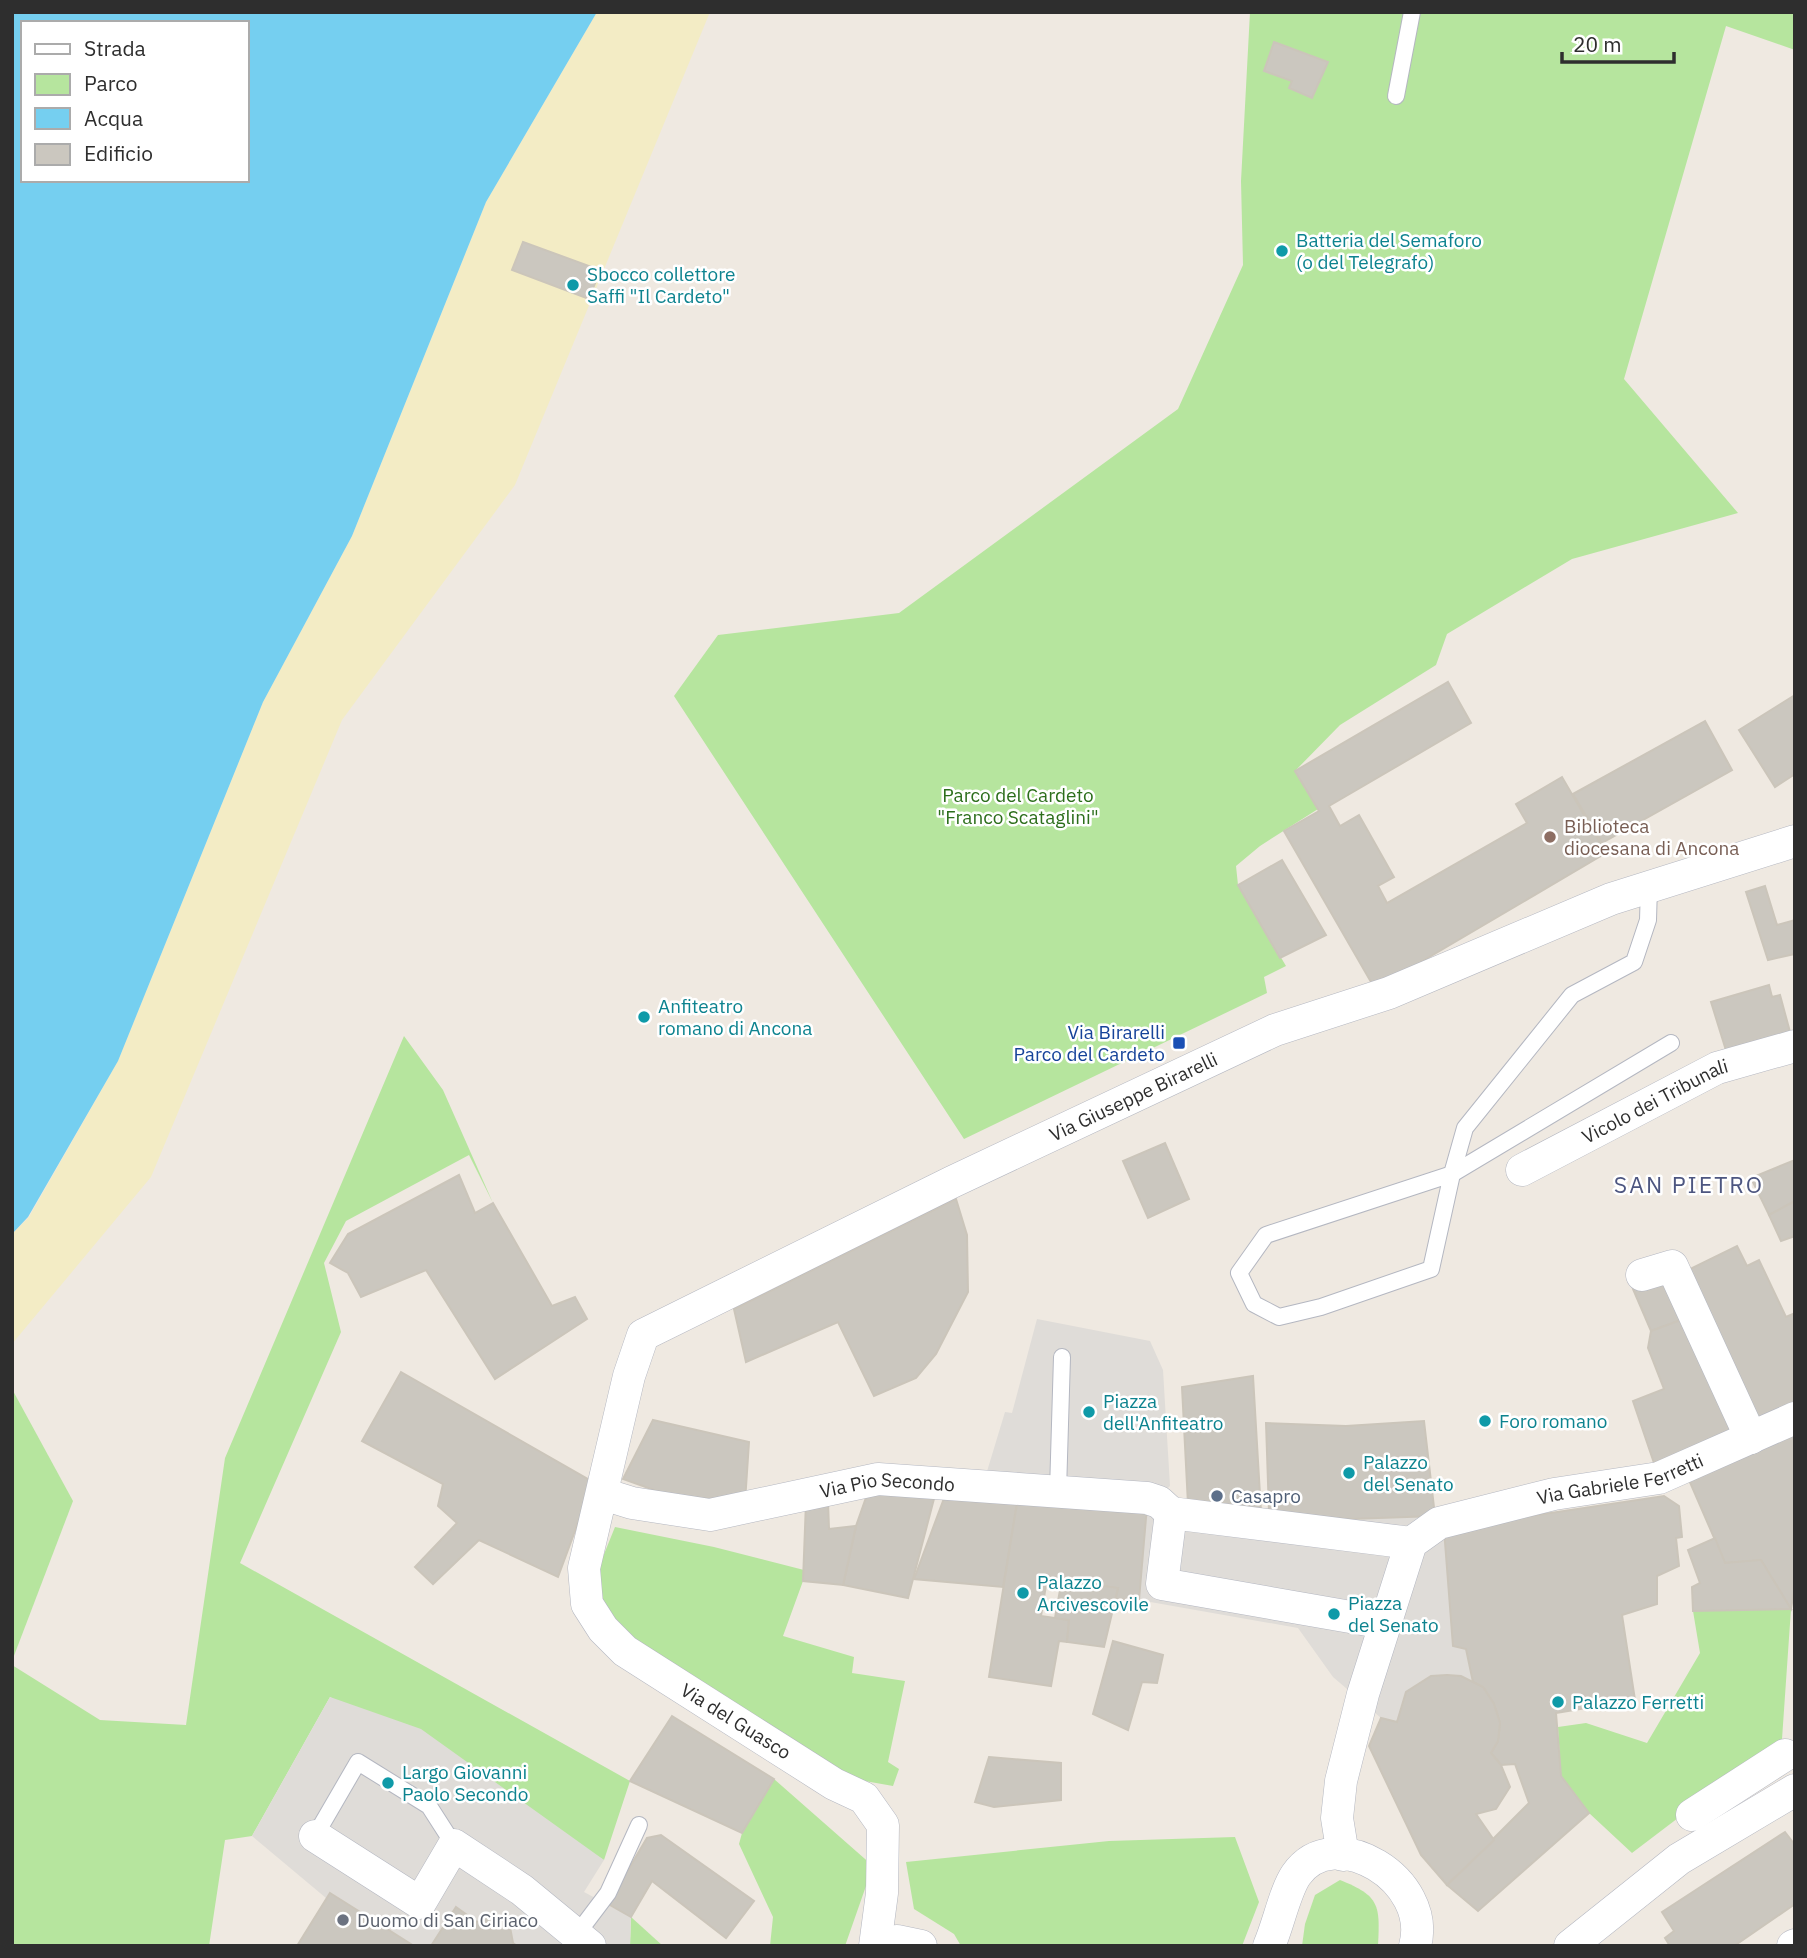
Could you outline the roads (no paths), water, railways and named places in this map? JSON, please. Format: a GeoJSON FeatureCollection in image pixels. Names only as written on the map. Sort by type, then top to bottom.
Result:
{"type":"FeatureCollection","features":[{"type":"Feature","properties":{"kind":"street","name":"Via Giuseppe Birarelli"},"geometry":{"type":"LineString","coordinates":[[603,1494],[629,1376],[643,1335],[992,1164],[1275,1030],[1389,993],[1565,918],[1649,886],[1795,841]]}},
{"type":"Feature","properties":{"kind":"street","name":"Vicolo dei Tribunali"},"geometry":{"type":"LineString","coordinates":[[1522,1170],[1717,1068],[1795,1046]]}},
{"type":"Feature","properties":{"kind":"street"},"geometry":{"type":"LineString","coordinates":[[1642,1275],[1672,1265],[1751,1438]]}},
{"type":"Feature","properties":{"kind":"street","name":"Via Gabriele Ferretti"},"geometry":{"type":"LineString","coordinates":[[1411,1543],[1439,1523],[1554,1494],[1659,1478],[1795,1418]]}},
{"type":"Feature","properties":{"kind":"street","name":"Via Pio Secondo"},"geometry":{"type":"LineString","coordinates":[[603,1494],[632,1503],[710,1515],[878,1479],[1147,1498],[1159,1502],[1171,1513]]}},
{"type":"Feature","properties":{"kind":"street","name":"Via del Guasco"},"geometry":{"type":"LineString","coordinates":[[603,1494],[584,1568],[587,1604],[603,1629],[625,1651],[834,1784],[864,1798],[883,1825],[884,1872],[875,1946]]}},
{"type":"Feature","properties":{"kind":"street"},"geometry":{"type":"LineString","coordinates":[[1343,1855],[1337,1818],[1341,1781],[1385,1623],[1411,1543],[1171,1513],[1162,1584],[1385,1623]]}},
{"type":"Feature","properties":{"kind":"street"},"geometry":{"type":"LineString","coordinates":[[1692,1815],[1785,1755]]}},
{"type":"Feature","properties":{"kind":"street"},"geometry":{"type":"LineString","coordinates":[[1570,1946],[1678,1859],[1795,1790]]}},
{"type":"Feature","properties":{"kind":"street"},"geometry":{"type":"LineString","coordinates":[[315,1836],[420,1903],[454,1845],[522,1890],[584,1940]]}},
{"type":"Feature","properties":{"kind":"street"},"geometry":{"type":"LineString","coordinates":[[1269,1946],[1297,1874],[1318,1858],[1343,1855],[1363,1858],[1393,1874],[1410,1900],[1416,1916],[1415,1946]]}},
{"type":"Feature","properties":{"kind":"street"},"geometry":{"type":"LineString","coordinates":[[886,1946],[897,1941],[921,1946]]}},
{"type":"Feature","properties":{"kind":"lane"},"geometry":{"type":"LineString","coordinates":[[1396,96],[1412,12]]}},
{"type":"Feature","properties":{"kind":"lane"},"geometry":{"type":"LineString","coordinates":[[1649,886],[1648,920],[1634,962],[1572,995],[1465,1128],[1452,1174],[1431,1269],[1321,1307],[1279,1317],[1254,1304],[1239,1273],[1266,1235],[1452,1174],[1671,1043]]}},
{"type":"Feature","properties":{"kind":"lane"},"geometry":{"type":"LineString","coordinates":[[1058,1491],[1062,1357]]}},
{"type":"Feature","properties":{"kind":"lane"},"geometry":{"type":"LineString","coordinates":[[315,1836],[358,1762],[429,1806],[454,1845]]}},
{"type":"Feature","properties":{"kind":"lane"},"geometry":{"type":"LineString","coordinates":[[584,1940],[639,1825]]}},
{"type":"Feature","properties":{"kind":"water"},"geometry":{"type":"Polygon","coordinates":[[[12,12],[597,12],[486,202],[352,536],[263,702],[118,1061],[28,1217],[12,1234],[12,12]]]}},
{"type":"Feature","properties":{"kind":"place","name":"Batteria del Semaforo (o del Telegrafo)"},"geometry":{"type":"Point","coordinates":[1282,251]}},
{"type":"Feature","properties":{"kind":"place","name":"Sbocco collettore Saffi \"Il Cardeto\""},"geometry":{"type":"Point","coordinates":[573,285]}},
{"type":"Feature","properties":{"kind":"place","name":"Biblioteca diocesana di Ancona"},"geometry":{"type":"Point","coordinates":[1550,837]}},
{"type":"Feature","properties":{"kind":"place","name":"Anfiteatro romano di Ancona"},"geometry":{"type":"Point","coordinates":[644,1017]}},
{"type":"Feature","properties":{"kind":"place","name":"Via Birarelli Parco del Cardeto"},"geometry":{"type":"Point","coordinates":[1179,1043]}},
{"type":"Feature","properties":{"kind":"place","name":"Piazza dell'Anfiteatro"},"geometry":{"type":"Point","coordinates":[1089,1412]}},
{"type":"Feature","properties":{"kind":"place","name":"Foro romano"},"geometry":{"type":"Point","coordinates":[1485,1421]}},
{"type":"Feature","properties":{"kind":"place","name":"Palazzo del Senato"},"geometry":{"type":"Point","coordinates":[1349,1473]}},
{"type":"Feature","properties":{"kind":"place","name":"Casapro"},"geometry":{"type":"Point","coordinates":[1217,1496]}},
{"type":"Feature","properties":{"kind":"place","name":"Palazzo Arcivescovile"},"geometry":{"type":"Point","coordinates":[1023,1593]}},
{"type":"Feature","properties":{"kind":"place","name":"Piazza del Senato"},"geometry":{"type":"Point","coordinates":[1334,1614]}},
{"type":"Feature","properties":{"kind":"place","name":"Palazzo Ferretti"},"geometry":{"type":"Point","coordinates":[1558,1702]}},
{"type":"Feature","properties":{"kind":"place","name":"Largo Giovanni Paolo Secondo"},"geometry":{"type":"Point","coordinates":[388,1783]}},
{"type":"Feature","properties":{"kind":"place","name":"Duomo di San Ciriaco"},"geometry":{"type":"Point","coordinates":[343,1920]}},
{"type":"Feature","properties":{"kind":"district","name":"SAN PIETRO"},"geometry":{"type":"Point","coordinates":[1689,1184]}},
{"type":"Feature","properties":{"kind":"park label","name":"Parco del Cardeto \"Franco Scataglini\""},"geometry":{"type":"Point","coordinates":[1018,806]}}]}
